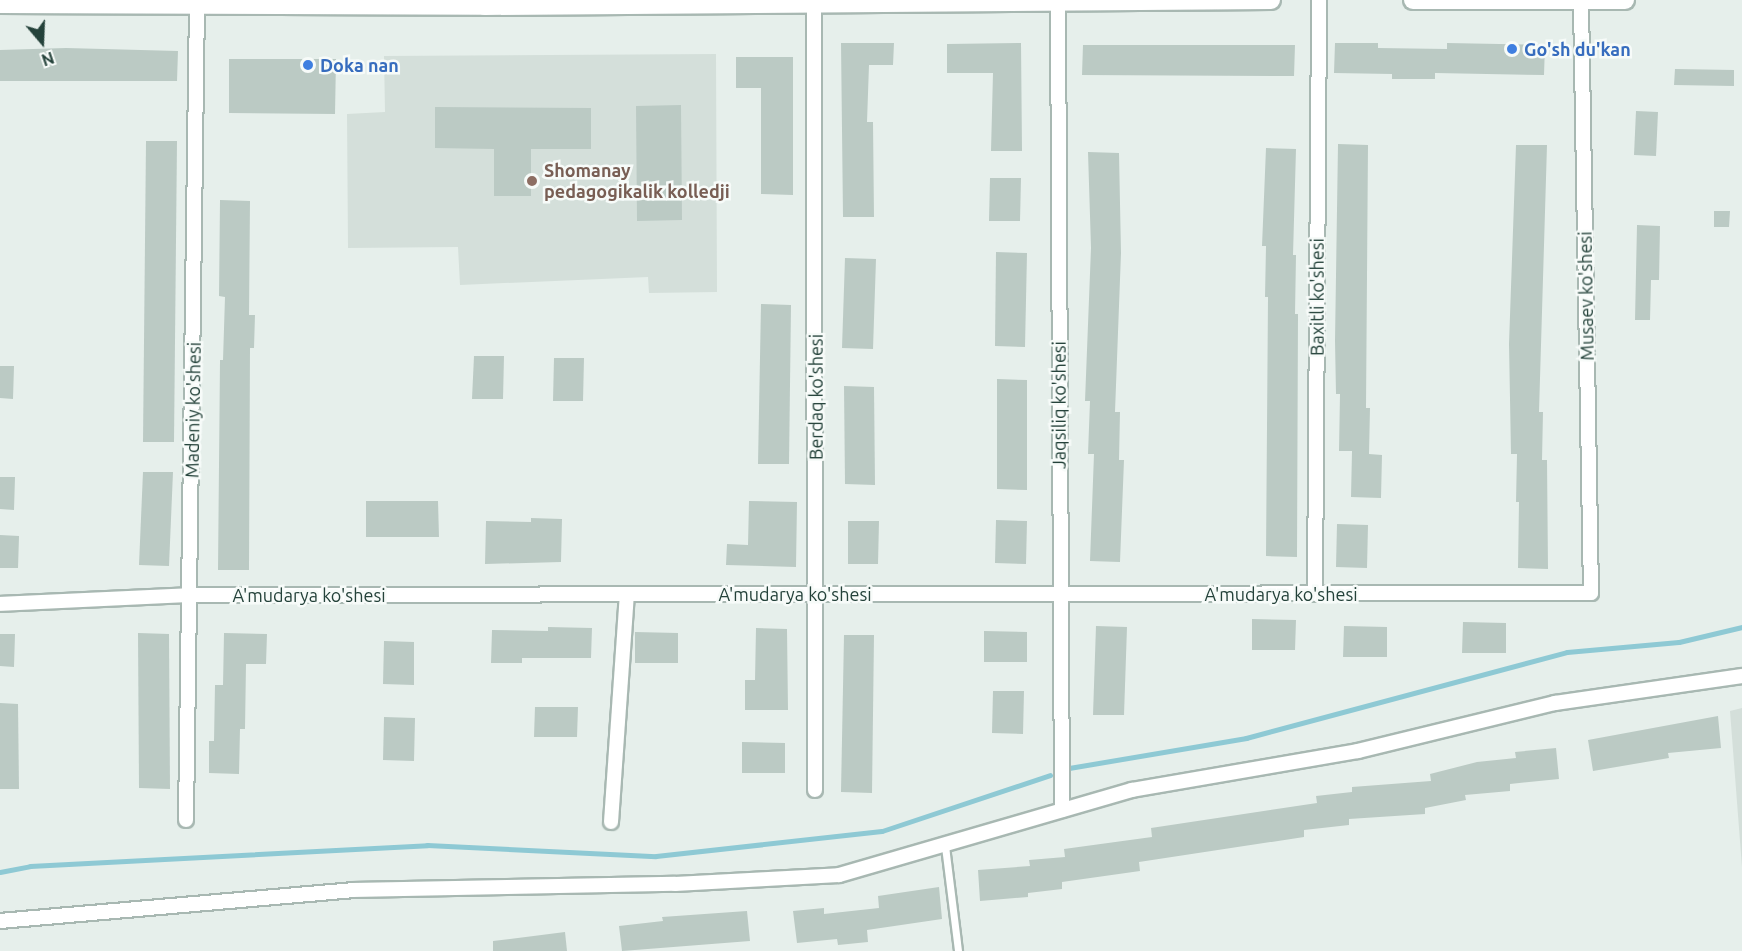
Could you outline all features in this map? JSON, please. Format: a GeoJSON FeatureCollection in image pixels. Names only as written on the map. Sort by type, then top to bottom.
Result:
{"type":"FeatureCollection","features":[{"type":"Feature","properties":{"kind":"main road"},"geometry":{"type":"LineString","coordinates":[[0,4],[1271,0]]}},
{"type":"Feature","properties":{"kind":"main road"},"geometry":{"type":"LineString","coordinates":[[1413,0],[1625,0]]}},
{"type":"Feature","properties":{"kind":"street","name":"Baxitli ko'shesi"},"geometry":{"type":"LineString","coordinates":[[1315,594],[1319,0]]}},
{"type":"Feature","properties":{"kind":"street","name":"Musaev ko'shesi"},"geometry":{"type":"LineString","coordinates":[[1581,0],[1591,593]]}},
{"type":"Feature","properties":{"kind":"street","name":"Jaqsiliq ko'shesi"},"geometry":{"type":"LineString","coordinates":[[1058,1],[1059,594],[1062,810]]}},
{"type":"Feature","properties":{"kind":"street","name":"Madeniy ko'shesi"},"geometry":{"type":"LineString","coordinates":[[186,820],[192,595],[197,2]]}},
{"type":"Feature","properties":{"kind":"street","name":"Berdaq ko'shesi"},"geometry":{"type":"LineString","coordinates":[[814,3],[817,594],[815,790]]}},
{"type":"Feature","properties":{"kind":"street","name":"A'mudarya ko'shesi"},"geometry":{"type":"LineString","coordinates":[[0,604],[192,595],[1591,593]]}},
{"type":"Feature","properties":{"kind":"street"},"geometry":{"type":"LineString","coordinates":[[611,822],[627,595]]}},
{"type":"Feature","properties":{"kind":"street"},"geometry":{"type":"LineString","coordinates":[[0,921],[352,890],[675,884],[838,875],[945,846],[1132,790],[1358,751],[1555,703],[1742,676]]}},
{"type":"Feature","properties":{"kind":"lane"},"geometry":{"type":"LineString","coordinates":[[945,846],[958,951]]}},
{"type":"Feature","properties":{"kind":"shaded area","name":"Shomanay pedagogikalik kolledji"},"geometry":{"type":"Polygon","coordinates":[[[716,54],[717,292],[649,293],[648,277],[460,285],[458,247],[348,248],[347,114],[385,112],[384,56],[716,54]]]}},
{"type":"Feature","properties":{"kind":"shaded area"},"geometry":{"type":"Polygon","coordinates":[[[1742,708],[1742,867],[1730,711],[1742,708]]]}},
{"type":"Feature","properties":{"kind":"building"},"geometry":{"type":"Polygon","coordinates":[[[841,43],[894,43],[893,65],[869,65],[867,122],[873,122],[874,217],[843,217],[841,43]]]}},
{"type":"Feature","properties":{"kind":"building"},"geometry":{"type":"Polygon","coordinates":[[[1021,43],[1022,151],[991,151],[993,73],[947,73],[947,44],[1021,43]]]}},
{"type":"Feature","properties":{"kind":"building"},"geometry":{"type":"Polygon","coordinates":[[[1335,43],[1378,43],[1378,48],[1447,49],[1447,43],[1545,45],[1544,75],[1435,73],[1435,79],[1392,79],[1392,74],[1334,73],[1335,43]]]}},
{"type":"Feature","properties":{"kind":"building"},"geometry":{"type":"Polygon","coordinates":[[[1083,45],[1295,45],[1294,76],[1082,75],[1083,45]]]}},
{"type":"Feature","properties":{"kind":"building"},"geometry":{"type":"Polygon","coordinates":[[[66,48],[178,51],[177,81],[0,81],[0,50],[66,48]]]}},
{"type":"Feature","properties":{"kind":"building"},"geometry":{"type":"Polygon","coordinates":[[[736,57],[793,57],[793,195],[761,194],[761,88],[736,88],[736,57]]]}},
{"type":"Feature","properties":{"kind":"building"},"geometry":{"type":"Polygon","coordinates":[[[229,59],[336,59],[335,114],[229,113],[229,59]]]}},
{"type":"Feature","properties":{"kind":"building"},"geometry":{"type":"Polygon","coordinates":[[[1675,69],[1734,70],[1734,86],[1674,85],[1675,69]]]}},
{"type":"Feature","properties":{"kind":"building"},"geometry":{"type":"Polygon","coordinates":[[[681,105],[682,220],[637,221],[636,106],[681,105]]]}},
{"type":"Feature","properties":{"kind":"building"},"geometry":{"type":"Polygon","coordinates":[[[435,107],[591,108],[591,149],[531,149],[531,196],[494,196],[494,149],[435,148],[435,107]]]}},
{"type":"Feature","properties":{"kind":"building"},"geometry":{"type":"Polygon","coordinates":[[[1636,111],[1658,112],[1656,156],[1634,155],[1636,111]]]}},
{"type":"Feature","properties":{"kind":"building"},"geometry":{"type":"Polygon","coordinates":[[[146,141],[177,141],[174,442],[143,442],[146,141]]]}},
{"type":"Feature","properties":{"kind":"building"},"geometry":{"type":"Polygon","coordinates":[[[1338,144],[1368,145],[1366,408],[1370,408],[1369,454],[1382,455],[1381,498],[1351,497],[1352,451],[1339,451],[1340,394],[1336,394],[1335,341],[1338,144]]]}},
{"type":"Feature","properties":{"kind":"building"},"geometry":{"type":"Polygon","coordinates":[[[1516,145],[1547,145],[1539,412],[1543,412],[1542,460],[1547,460],[1548,569],[1518,568],[1519,502],[1516,502],[1517,454],[1511,454],[1509,344],[1516,145]]]}},
{"type":"Feature","properties":{"kind":"building"},"geometry":{"type":"Polygon","coordinates":[[[1266,148],[1296,149],[1293,255],[1296,255],[1295,314],[1298,314],[1297,557],[1266,556],[1268,297],[1265,297],[1266,246],[1262,246],[1266,148]]]}},
{"type":"Feature","properties":{"kind":"building"},"geometry":{"type":"Polygon","coordinates":[[[1088,152],[1119,153],[1121,253],[1115,412],[1120,412],[1119,460],[1124,460],[1120,562],[1090,561],[1094,454],[1088,454],[1090,401],[1085,401],[1091,248],[1088,152]]]}},
{"type":"Feature","properties":{"kind":"building"},"geometry":{"type":"Polygon","coordinates":[[[990,178],[1021,178],[1020,221],[989,221],[990,178]]]}},
{"type":"Feature","properties":{"kind":"building"},"geometry":{"type":"Polygon","coordinates":[[[220,200],[250,201],[249,315],[255,315],[254,348],[250,348],[249,570],[218,570],[220,360],[223,360],[225,297],[219,296],[220,200]]]}},
{"type":"Feature","properties":{"kind":"building"},"geometry":{"type":"Polygon","coordinates":[[[1714,211],[1730,211],[1729,227],[1714,227],[1714,211]]]}},
{"type":"Feature","properties":{"kind":"building"},"geometry":{"type":"Polygon","coordinates":[[[1637,225],[1660,226],[1659,280],[1651,280],[1650,320],[1635,320],[1637,225]]]}},
{"type":"Feature","properties":{"kind":"building"},"geometry":{"type":"Polygon","coordinates":[[[996,252],[1027,253],[1025,347],[995,346],[996,252]]]}},
{"type":"Feature","properties":{"kind":"building"},"geometry":{"type":"Polygon","coordinates":[[[845,258],[876,259],[873,349],[842,348],[845,258]]]}},
{"type":"Feature","properties":{"kind":"building"},"geometry":{"type":"Polygon","coordinates":[[[761,304],[791,305],[789,464],[758,464],[761,304]]]}},
{"type":"Feature","properties":{"kind":"building"},"geometry":{"type":"Polygon","coordinates":[[[474,356],[504,356],[503,399],[472,399],[474,356]]]}},
{"type":"Feature","properties":{"kind":"building"},"geometry":{"type":"Polygon","coordinates":[[[554,358],[584,358],[583,401],[553,401],[554,358]]]}},
{"type":"Feature","properties":{"kind":"building"},"geometry":{"type":"Polygon","coordinates":[[[0,366],[14,366],[13,399],[0,398],[0,366]]]}},
{"type":"Feature","properties":{"kind":"building"},"geometry":{"type":"Polygon","coordinates":[[[997,379],[1027,380],[1027,490],[997,489],[997,379]]]}},
{"type":"Feature","properties":{"kind":"building"},"geometry":{"type":"Polygon","coordinates":[[[844,386],[874,387],[875,485],[845,484],[844,386]]]}},
{"type":"Feature","properties":{"kind":"building"},"geometry":{"type":"Polygon","coordinates":[[[143,472],[173,472],[169,566],[139,565],[143,472]]]}},
{"type":"Feature","properties":{"kind":"building"},"geometry":{"type":"Polygon","coordinates":[[[0,477],[15,477],[14,510],[0,509],[0,477]]]}},
{"type":"Feature","properties":{"kind":"building"},"geometry":{"type":"Polygon","coordinates":[[[366,501],[438,501],[439,537],[366,537],[366,501]]]}},
{"type":"Feature","properties":{"kind":"building"},"geometry":{"type":"Polygon","coordinates":[[[749,501],[797,502],[796,567],[726,565],[727,544],[748,545],[749,501]]]}},
{"type":"Feature","properties":{"kind":"building"},"geometry":{"type":"Polygon","coordinates":[[[531,518],[562,519],[561,562],[485,564],[486,521],[531,522],[531,518]]]}},
{"type":"Feature","properties":{"kind":"building"},"geometry":{"type":"Polygon","coordinates":[[[996,520],[1027,521],[1026,564],[995,563],[996,520]]]}},
{"type":"Feature","properties":{"kind":"building"},"geometry":{"type":"Polygon","coordinates":[[[848,521],[879,521],[878,564],[848,564],[848,521]]]}},
{"type":"Feature","properties":{"kind":"building"},"geometry":{"type":"Polygon","coordinates":[[[1337,524],[1368,525],[1367,568],[1336,567],[1337,524]]]}},
{"type":"Feature","properties":{"kind":"building"},"geometry":{"type":"Polygon","coordinates":[[[0,535],[19,536],[18,568],[0,568],[0,535]]]}},
{"type":"Feature","properties":{"kind":"building"},"geometry":{"type":"Polygon","coordinates":[[[1252,619],[1296,620],[1295,650],[1252,650],[1252,619]]]}},
{"type":"Feature","properties":{"kind":"building"},"geometry":{"type":"Polygon","coordinates":[[[1463,622],[1506,623],[1506,653],[1462,653],[1463,622]]]}},
{"type":"Feature","properties":{"kind":"building"},"geometry":{"type":"Polygon","coordinates":[[[1096,626],[1127,627],[1124,715],[1093,715],[1096,626]]]}},
{"type":"Feature","properties":{"kind":"building"},"geometry":{"type":"Polygon","coordinates":[[[1344,626],[1387,627],[1387,657],[1343,657],[1344,626]]]}},
{"type":"Feature","properties":{"kind":"building"},"geometry":{"type":"Polygon","coordinates":[[[548,627],[592,628],[591,658],[522,658],[522,663],[491,663],[492,630],[548,631],[548,627]]]}},
{"type":"Feature","properties":{"kind":"building"},"geometry":{"type":"Polygon","coordinates":[[[756,628],[787,629],[788,710],[745,710],[745,680],[755,680],[756,628]]]}},
{"type":"Feature","properties":{"kind":"building"},"geometry":{"type":"Polygon","coordinates":[[[984,631],[1027,632],[1027,662],[984,662],[984,631]]]}},
{"type":"Feature","properties":{"kind":"building"},"geometry":{"type":"Polygon","coordinates":[[[635,632],[678,633],[678,663],[635,663],[635,632]]]}},
{"type":"Feature","properties":{"kind":"building"},"geometry":{"type":"Polygon","coordinates":[[[138,633],[169,634],[170,789],[139,788],[138,633]]]}},
{"type":"Feature","properties":{"kind":"building"},"geometry":{"type":"Polygon","coordinates":[[[224,633],[267,634],[266,664],[246,664],[245,729],[240,729],[239,774],[209,773],[209,741],[214,741],[215,685],[223,685],[224,633]]]}},
{"type":"Feature","properties":{"kind":"building"},"geometry":{"type":"Polygon","coordinates":[[[0,634],[15,634],[14,667],[0,666],[0,634]]]}},
{"type":"Feature","properties":{"kind":"building"},"geometry":{"type":"Polygon","coordinates":[[[844,635],[874,635],[872,793],[841,792],[844,635]]]}},
{"type":"Feature","properties":{"kind":"building"},"geometry":{"type":"Polygon","coordinates":[[[384,641],[414,642],[414,685],[383,684],[384,641]]]}},
{"type":"Feature","properties":{"kind":"building"},"geometry":{"type":"Polygon","coordinates":[[[993,691],[1024,691],[1023,734],[992,733],[993,691]]]}},
{"type":"Feature","properties":{"kind":"building"},"geometry":{"type":"Polygon","coordinates":[[[0,703],[18,704],[19,789],[0,789],[0,703]]]}},
{"type":"Feature","properties":{"kind":"building"},"geometry":{"type":"Polygon","coordinates":[[[535,707],[578,707],[577,737],[534,737],[535,707]]]}},
{"type":"Feature","properties":{"kind":"building"},"geometry":{"type":"Polygon","coordinates":[[[1718,716],[1721,748],[1668,753],[1669,758],[1593,771],[1588,740],[1718,716]]]}},
{"type":"Feature","properties":{"kind":"building"},"geometry":{"type":"Polygon","coordinates":[[[384,717],[415,718],[414,761],[383,760],[384,717]]]}},
{"type":"Feature","properties":{"kind":"building"},"geometry":{"type":"Polygon","coordinates":[[[742,742],[785,743],[785,773],[742,773],[742,742]]]}},
{"type":"Feature","properties":{"kind":"building"},"geometry":{"type":"Polygon","coordinates":[[[1556,748],[1559,779],[1510,784],[1510,791],[1465,795],[1466,800],[1425,808],[1425,814],[1349,819],[1349,825],[1304,830],[1304,837],[1139,862],[1140,871],[1062,882],[1062,889],[1028,893],[1028,897],[980,901],[978,870],[1030,866],[1029,860],[1065,857],[1064,849],[1152,837],[1151,828],[1317,803],[1316,796],[1352,792],[1352,787],[1431,781],[1430,774],[1477,762],[1516,758],[1515,752],[1556,748]]]}},
{"type":"Feature","properties":{"kind":"building"},"geometry":{"type":"Polygon","coordinates":[[[939,887],[942,919],[867,930],[868,942],[838,945],[837,939],[797,943],[793,911],[824,908],[824,914],[879,908],[878,896],[939,887]]]}},
{"type":"Feature","properties":{"kind":"building"},"geometry":{"type":"Polygon","coordinates":[[[747,911],[750,941],[622,951],[619,926],[663,921],[662,917],[747,911]]]}},
{"type":"Feature","properties":{"kind":"building"},"geometry":{"type":"Polygon","coordinates":[[[565,932],[567,951],[493,951],[493,941],[565,932]]]}},
{"type":"Feature","properties":{"kind":"waterway"},"geometry":{"type":"LineString","coordinates":[[1069,768],[1246,738],[1567,652],[1679,642],[1742,627]]}},
{"type":"Feature","properties":{"kind":"waterway"},"geometry":{"type":"LineString","coordinates":[[0,872],[30,866],[427,845],[656,856],[882,831],[1050,775]]}},
{"type":"Feature","properties":{"kind":"place","name":"Go'sh du'kan"},"geometry":{"type":"Point","coordinates":[1512,49]}},
{"type":"Feature","properties":{"kind":"place","name":"Doka nan"},"geometry":{"type":"Point","coordinates":[308,65]}},
{"type":"Feature","properties":{"kind":"place","name":"Shomanay pedagogikalik kolledji"},"geometry":{"type":"Point","coordinates":[532,181]}}]}
